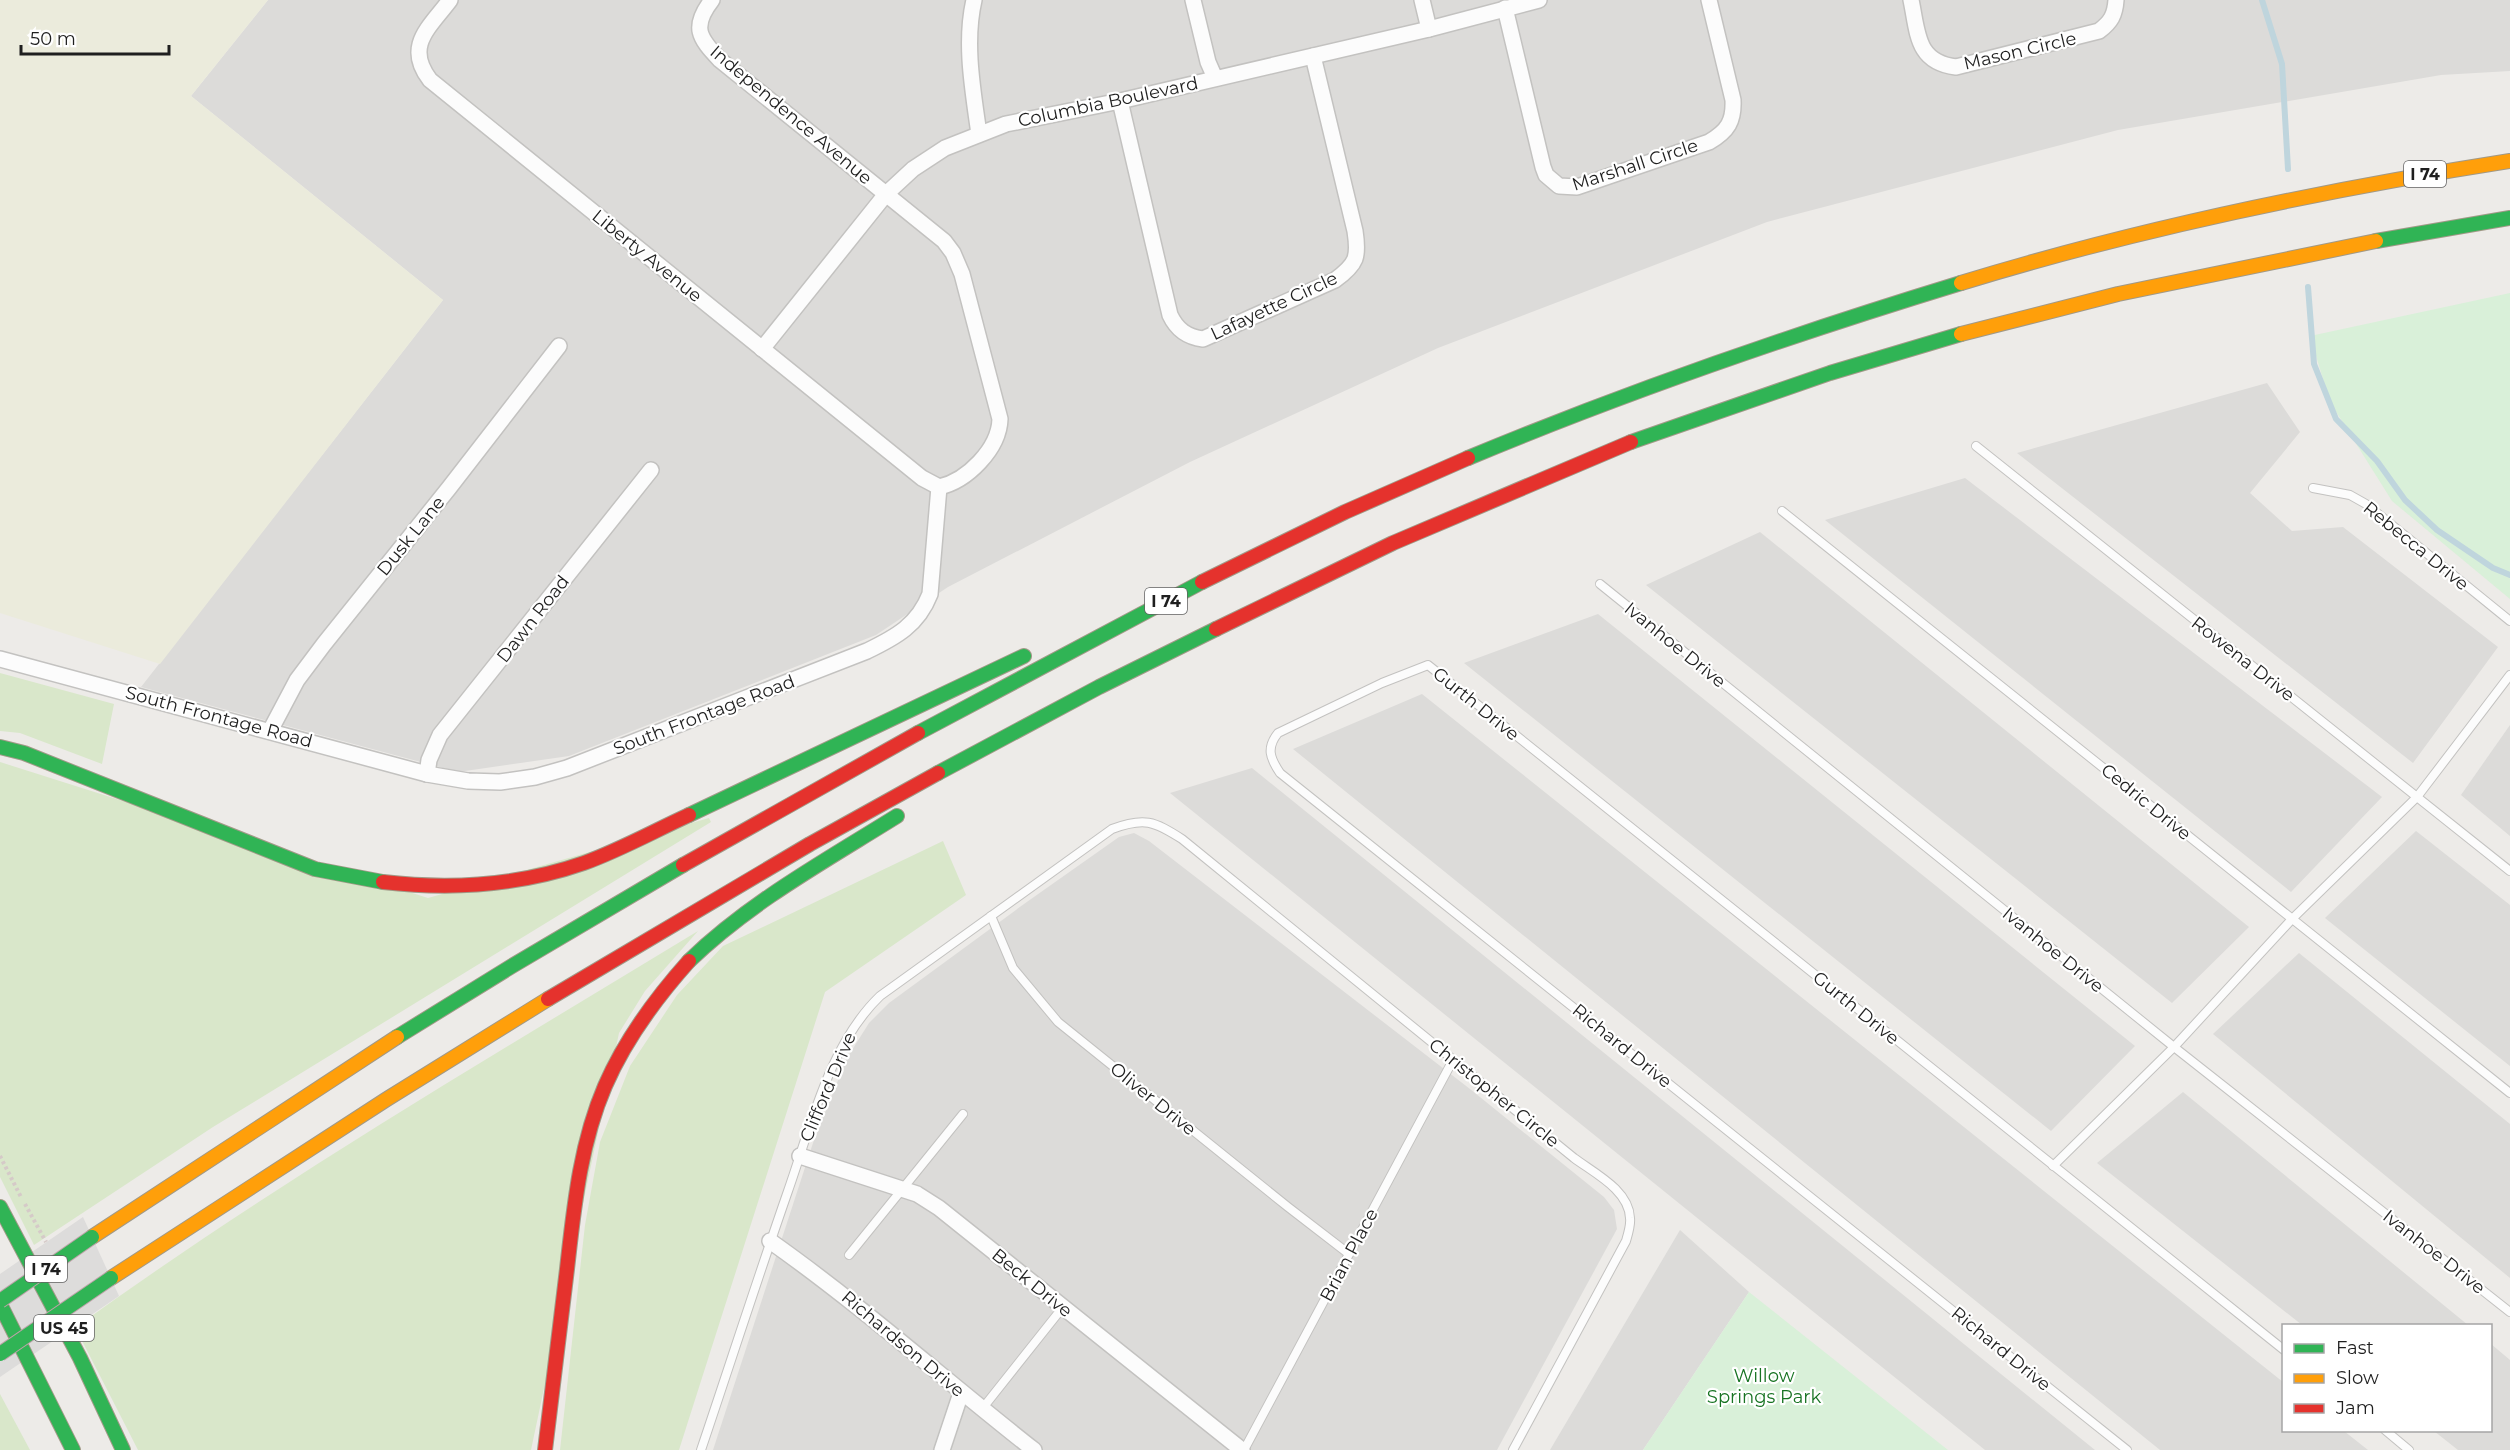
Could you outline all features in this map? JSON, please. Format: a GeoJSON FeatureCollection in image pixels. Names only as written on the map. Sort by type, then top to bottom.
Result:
{"type":"FeatureCollection","features":[{"type":"Feature","properties":{"kind":"main road","name":"I 74"},"geometry":{"type":"LineString","coordinates":[[0,1303],[93,1237],[374,1051],[625,898],[782,808],[1010,683],[1161,604],[1342,514],[1485,451],[1699,368],[1901,299],[2175,225],[2295,198],[2451,169],[2510,161]]}},
{"type":"Feature","properties":{"kind":"main road","name":"I 74"},"geometry":{"type":"LineString","coordinates":[[0,1354],[111,1278],[453,1057],[674,923],[922,782],[1140,666],[1414,533],[1500,498],[1586,459],[1736,404],[1884,356],[2029,316],[2227,269],[2397,236],[2510,218]]}},
{"type":"Feature","properties":{"kind":"main road"},"geometry":{"type":"LineString","coordinates":[[1056,644],[1161,604]]}},
{"type":"Feature","properties":{"kind":"main road"},"geometry":{"type":"LineString","coordinates":[[0,747],[24,753],[315,869],[401,886],[442,888],[491,885],[540,876],[578,865],[632,842],[963,683],[1035,652]]}},
{"type":"Feature","properties":{"kind":"main road"},"geometry":{"type":"LineString","coordinates":[[957,779],[1140,666]]}},
{"type":"Feature","properties":{"kind":"main road"},"geometry":{"type":"LineString","coordinates":[[544,1450],[582,1156],[599,1102],[612,1071],[631,1037],[663,993],[697,954],[730,924],[765,898],[907,810]]}},
{"type":"Feature","properties":{"kind":"main road","name":"US 45"},"geometry":{"type":"LineString","coordinates":[[0,1207],[80,1358],[123,1450]]}},
{"type":"Feature","properties":{"kind":"main road","name":"US 45"},"geometry":{"type":"LineString","coordinates":[[0,1303],[73,1450]]}},
{"type":"Feature","properties":{"kind":"street","name":"Liberty Avenue"},"geometry":{"type":"LineString","coordinates":[[450,0],[425,33],[419,46],[417,55],[420,67],[430,80],[922,478],[939,487]]}},
{"type":"Feature","properties":{"kind":"street","name":"Independence Avenue"},"geometry":{"type":"LineString","coordinates":[[712,0],[699,22],[699,31],[705,44],[720,60],[886,194]]}},
{"type":"Feature","properties":{"kind":"street"},"geometry":{"type":"LineString","coordinates":[[974,0],[970,34],[972,90],[979,134]]}},
{"type":"Feature","properties":{"kind":"street"},"geometry":{"type":"LineString","coordinates":[[1193,0],[1208,62],[1215,78]]}},
{"type":"Feature","properties":{"kind":"street"},"geometry":{"type":"LineString","coordinates":[[1422,0],[1430,29]]}},
{"type":"Feature","properties":{"kind":"street","name":"Columbia Boulevard"},"geometry":{"type":"LineString","coordinates":[[762,349],[886,194],[914,169],[945,148],[1006,124],[1120,102],[1430,29],[1539,0]]}},
{"type":"Feature","properties":{"kind":"street","name":"Marshall Circle"},"geometry":{"type":"LineString","coordinates":[[1505,8],[1542,167],[1546,175],[1559,186],[1568,188],[1709,142],[1721,135],[1730,124],[1734,115],[1733,100],[1709,0]]}},
{"type":"Feature","properties":{"kind":"street","name":"Mason Circle"},"geometry":{"type":"LineString","coordinates":[[1911,0],[1923,49],[1940,65],[1956,67],[2099,31],[2109,24],[2115,13],[2116,0]]}},
{"type":"Feature","properties":{"kind":"street","name":"Lafayette Circle"},"geometry":{"type":"LineString","coordinates":[[1120,102],[1170,315],[1180,330],[1193,338],[1203,339],[1335,280],[1351,268],[1356,260],[1355,231],[1313,56]]}},
{"type":"Feature","properties":{"kind":"street"},"geometry":{"type":"LineString","coordinates":[[886,194],[944,241],[953,253],[962,274],[1000,419],[1000,428],[995,440],[982,459],[961,478],[939,487]]}},
{"type":"Feature","properties":{"kind":"street","name":"Dusk Lane"},"geometry":{"type":"LineString","coordinates":[[270,730],[297,680],[310,662],[559,346]]}},
{"type":"Feature","properties":{"kind":"street","name":"Dawn Road"},"geometry":{"type":"LineString","coordinates":[[426,774],[431,754],[440,735],[651,470]]}},
{"type":"Feature","properties":{"kind":"street","name":"South Frontage Road"},"geometry":{"type":"LineString","coordinates":[[0,659],[270,730],[426,774],[468,781],[500,782],[535,777],[567,768],[895,638],[911,626],[924,610],[930,594],[939,487]]}},
{"type":"Feature","properties":{"kind":"street","name":"Beck Drive"},"geometry":{"type":"LineString","coordinates":[[800,1156],[917,1194],[939,1208],[1243,1450]]}},
{"type":"Feature","properties":{"kind":"street","name":"Richardson Drive"},"geometry":{"type":"LineString","coordinates":[[770,1241],[895,1335],[962,1393],[1034,1450]]}},
{"type":"Feature","properties":{"kind":"street"},"geometry":{"type":"LineString","coordinates":[[942,1450],[962,1393]]}},
{"type":"Feature","properties":{"kind":"lane","name":"Rowena Drive"},"geometry":{"type":"LineString","coordinates":[[1976,446],[2510,871]]}},
{"type":"Feature","properties":{"kind":"lane","name":"Rebecca Drive"},"geometry":{"type":"LineString","coordinates":[[2313,488],[2350,495],[2366,504],[2510,621]]}},
{"type":"Feature","properties":{"kind":"lane","name":"Cedric Drive"},"geometry":{"type":"LineString","coordinates":[[1782,511],[2510,1093]]}},
{"type":"Feature","properties":{"kind":"lane","name":"Ivanhoe Drive"},"geometry":{"type":"LineString","coordinates":[[1600,584],[2174,1047],[2510,1312]]}},
{"type":"Feature","properties":{"kind":"lane","name":"Gurth Drive"},"geometry":{"type":"LineString","coordinates":[[1428,665],[2282,1349]]}},
{"type":"Feature","properties":{"kind":"lane","name":"Richard Drive"},"geometry":{"type":"LineString","coordinates":[[1428,665],[1382,683],[1278,733],[1271,742],[1269,750],[1280,773],[2127,1450]]}},
{"type":"Feature","properties":{"kind":"lane"},"geometry":{"type":"LineString","coordinates":[[2054,1166],[2174,1047],[2292,919],[2417,797],[2510,675]]}},
{"type":"Feature","properties":{"kind":"lane","name":"Clifford Drive"},"geometry":{"type":"LineString","coordinates":[[701,1450],[800,1156],[842,1046],[866,1011],[880,996],[1112,829],[1139,822]]}},
{"type":"Feature","properties":{"kind":"lane","name":"Christopher Circle"},"geometry":{"type":"LineString","coordinates":[[1139,822],[1158,824],[1182,839],[1453,1060],[1616,1189],[1629,1211],[1631,1220],[1626,1241],[1513,1450]]}},
{"type":"Feature","properties":{"kind":"lane","name":"Oliver Drive"},"geometry":{"type":"LineString","coordinates":[[991,916],[1013,968],[1058,1023],[1349,1254]]}},
{"type":"Feature","properties":{"kind":"lane","name":"Brian Place"},"geometry":{"type":"LineString","coordinates":[[1243,1450],[1453,1060]]}},
{"type":"Feature","properties":{"kind":"lane"},"geometry":{"type":"LineString","coordinates":[[849,1255],[963,1114]]}},
{"type":"Feature","properties":{"kind":"lane"},"geometry":{"type":"LineString","coordinates":[[982,1409],[1063,1308]]}},
{"type":"Feature","properties":{"kind":"lane"},"geometry":{"type":"LineString","coordinates":[[2386,1432],[2409,1450]]}},
{"type":"Feature","properties":{"kind":"shaded area"},"geometry":{"type":"Polygon","coordinates":[[[0,0],[268,0],[191,96],[443,300],[160,664],[0,613],[0,0]]]}},
{"type":"Feature","properties":{"kind":"shaded area"},"geometry":{"type":"Polygon","coordinates":[[[268,0],[2510,0],[2510,71],[2441,75],[2118,130],[1767,222],[1438,348],[1190,462],[948,587],[876,635],[569,756],[458,772],[141,687],[443,300],[191,96],[268,0]]]}},
{"type":"Feature","properties":{"kind":"shaded area"},"geometry":{"type":"Polygon","coordinates":[[[2267,383],[2300,432],[2250,493],[2292,531],[2343,527],[2498,647],[2413,763],[2017,453],[2267,383]]]}},
{"type":"Feature","properties":{"kind":"shaded area"},"geometry":{"type":"Polygon","coordinates":[[[1965,478],[2382,797],[2291,892],[1825,520],[1965,478]]]}},
{"type":"Feature","properties":{"kind":"shaded area"},"geometry":{"type":"Polygon","coordinates":[[[1760,532],[2249,927],[2172,1003],[1646,585],[1760,532]]]}},
{"type":"Feature","properties":{"kind":"shaded area"},"geometry":{"type":"Polygon","coordinates":[[[1598,614],[2135,1046],[2051,1131],[1464,663],[1598,614]]]}},
{"type":"Feature","properties":{"kind":"shaded area"},"geometry":{"type":"Polygon","coordinates":[[[1422,694],[2282,1381],[2282,1432],[2345,1432],[2368,1450],[2160,1450],[1293,749],[1422,694]]]}},
{"type":"Feature","properties":{"kind":"shaded area"},"geometry":{"type":"Polygon","coordinates":[[[2510,725],[2510,836],[2461,795],[2510,725]]]}},
{"type":"Feature","properties":{"kind":"shaded area"},"geometry":{"type":"Polygon","coordinates":[[[1252,768],[2095,1450],[1985,1450],[1170,793],[1252,768]]]}},
{"type":"Feature","properties":{"kind":"shaded area"},"geometry":{"type":"Polygon","coordinates":[[[2416,831],[2510,905],[2510,1066],[2325,918],[2416,831]]]}},
{"type":"Feature","properties":{"kind":"shaded area"},"geometry":{"type":"Polygon","coordinates":[[[1134,833],[1149,841],[1470,1089],[1604,1197],[1614,1210],[1617,1229],[1497,1450],[713,1450],[813,1143],[847,1058],[869,1023],[889,1003],[1024,904],[1119,837],[1134,833]]]}},
{"type":"Feature","properties":{"kind":"shaded area"},"geometry":{"type":"Polygon","coordinates":[[[2299,953],[2510,1124],[2510,1278],[2213,1034],[2299,953]]]}},
{"type":"Feature","properties":{"kind":"shaded area"},"geometry":{"type":"Polygon","coordinates":[[[2183,1092],[2467,1324],[2301,1324],[2097,1163],[2183,1092]]]}},
{"type":"Feature","properties":{"kind":"shaded area"},"geometry":{"type":"Polygon","coordinates":[[[83,1217],[119,1296],[0,1377],[0,1274],[83,1217]]]}},
{"type":"Feature","properties":{"kind":"shaded area"},"geometry":{"type":"Polygon","coordinates":[[[1680,1230],[1749,1292],[1643,1450],[1550,1450],[1680,1230]]]}},
{"type":"Feature","properties":{"kind":"shaded area"},"geometry":{"type":"Polygon","coordinates":[[[2492,1345],[2510,1360],[2510,1450],[2458,1450],[2435,1432],[2492,1432],[2492,1345]]]}},
{"type":"Feature","properties":{"kind":"green space"},"geometry":{"type":"Polygon","coordinates":[[[2510,293],[2510,599],[2392,501],[2330,402],[2310,336],[2510,293]]]}},
{"type":"Feature","properties":{"kind":"green space"},"geometry":{"type":"Polygon","coordinates":[[[0,673],[114,704],[102,764],[20,733],[0,731],[0,673]]]}},
{"type":"Feature","properties":{"kind":"green space"},"geometry":{"type":"Polygon","coordinates":[[[0,762],[428,898],[709,818],[711,822],[213,1127],[34,1245],[0,1177],[0,762]]]}},
{"type":"Feature","properties":{"kind":"green space"},"geometry":{"type":"Polygon","coordinates":[[[943,841],[966,895],[825,992],[679,1450],[560,1450],[585,1225],[600,1142],[630,1066],[677,995],[723,946],[943,841]]]}},
{"type":"Feature","properties":{"kind":"green space"},"geometry":{"type":"Polygon","coordinates":[[[698,931],[645,991],[619,1033],[531,1450],[138,1450],[76,1329],[79,1325],[154,1272],[307,1171],[698,931]]]}},
{"type":"Feature","properties":{"kind":"green space","name":"Willow Springs Park"},"geometry":{"type":"Polygon","coordinates":[[[1749,1292],[1948,1450],[1643,1450],[1749,1292]]]}},
{"type":"Feature","properties":{"kind":"green space"},"geometry":{"type":"Polygon","coordinates":[[[0,1394],[30,1450],[0,1450],[0,1394]]]}},
{"type":"Feature","properties":{"kind":"waterway"},"geometry":{"type":"LineString","coordinates":[[2262,0],[2282,64],[2288,169]]}},
{"type":"Feature","properties":{"kind":"waterway"},"geometry":{"type":"LineString","coordinates":[[2308,287],[2314,364],[2336,419],[2377,461],[2405,500],[2437,530],[2493,568],[2510,575]]}},
{"type":"Feature","properties":{"kind":"traffic: fast"},"geometry":{"type":"LineString","coordinates":[[2376,241],[2510,218]]}},
{"type":"Feature","properties":{"kind":"traffic: fast"},"geometry":{"type":"LineString","coordinates":[[1468,458],[1712,364],[1961,283]]}},
{"type":"Feature","properties":{"kind":"traffic: fast"},"geometry":{"type":"LineString","coordinates":[[1631,442],[1830,373],[1961,334]]}},
{"type":"Feature","properties":{"kind":"traffic: fast"},"geometry":{"type":"LineString","coordinates":[[918,733],[1202,582]]}},
{"type":"Feature","properties":{"kind":"traffic: fast"},"geometry":{"type":"LineString","coordinates":[[938,773],[1099,687],[1216,629]]}},
{"type":"Feature","properties":{"kind":"traffic: fast"},"geometry":{"type":"LineString","coordinates":[[689,815],[1024,656]]}},
{"type":"Feature","properties":{"kind":"traffic: fast"},"geometry":{"type":"LineString","coordinates":[[0,747],[24,753],[315,869],[383,882]]}},
{"type":"Feature","properties":{"kind":"traffic: fast"},"geometry":{"type":"LineString","coordinates":[[689,961],[712,940],[763,901],[897,816]]}},
{"type":"Feature","properties":{"kind":"traffic: fast"},"geometry":{"type":"LineString","coordinates":[[397,1037],[683,865]]}},
{"type":"Feature","properties":{"kind":"traffic: fast"},"geometry":{"type":"LineString","coordinates":[[0,1207],[80,1358],[123,1450]]}},
{"type":"Feature","properties":{"kind":"traffic: fast"},"geometry":{"type":"LineString","coordinates":[[0,1301],[92,1237]]}},
{"type":"Feature","properties":{"kind":"traffic: fast"},"geometry":{"type":"LineString","coordinates":[[0,1354],[111,1278]]}},
{"type":"Feature","properties":{"kind":"traffic: fast"},"geometry":{"type":"LineString","coordinates":[[0,1304],[73,1450]]}},
{"type":"Feature","properties":{"kind":"traffic: slow"},"geometry":{"type":"LineString","coordinates":[[1961,283],[2096,245],[2233,212],[2440,172],[2510,161]]}},
{"type":"Feature","properties":{"kind":"traffic: slow"},"geometry":{"type":"LineString","coordinates":[[1961,334],[2118,294],[2376,241]]}},
{"type":"Feature","properties":{"kind":"traffic: slow"},"geometry":{"type":"LineString","coordinates":[[111,1278],[387,1099],[548,999]]}},
{"type":"Feature","properties":{"kind":"traffic: slow"},"geometry":{"type":"LineString","coordinates":[[92,1237],[397,1037]]}},
{"type":"Feature","properties":{"kind":"traffic: jam"},"geometry":{"type":"LineString","coordinates":[[1216,629],[1393,543],[1631,442]]}},
{"type":"Feature","properties":{"kind":"traffic: jam"},"geometry":{"type":"LineString","coordinates":[[1202,582],[1345,512],[1468,458]]}},
{"type":"Feature","properties":{"kind":"traffic: jam"},"geometry":{"type":"LineString","coordinates":[[683,865],[918,733]]}},
{"type":"Feature","properties":{"kind":"traffic: jam"},"geometry":{"type":"LineString","coordinates":[[548,999],[810,844],[938,773]]}},
{"type":"Feature","properties":{"kind":"traffic: jam"},"geometry":{"type":"LineString","coordinates":[[383,882],[460,886],[534,877],[597,858],[689,815]]}},
{"type":"Feature","properties":{"kind":"traffic: jam"},"geometry":{"type":"LineString","coordinates":[[545,1450],[576,1199],[584,1153],[596,1108],[631,1036],[664,990],[689,961]]}}]}
